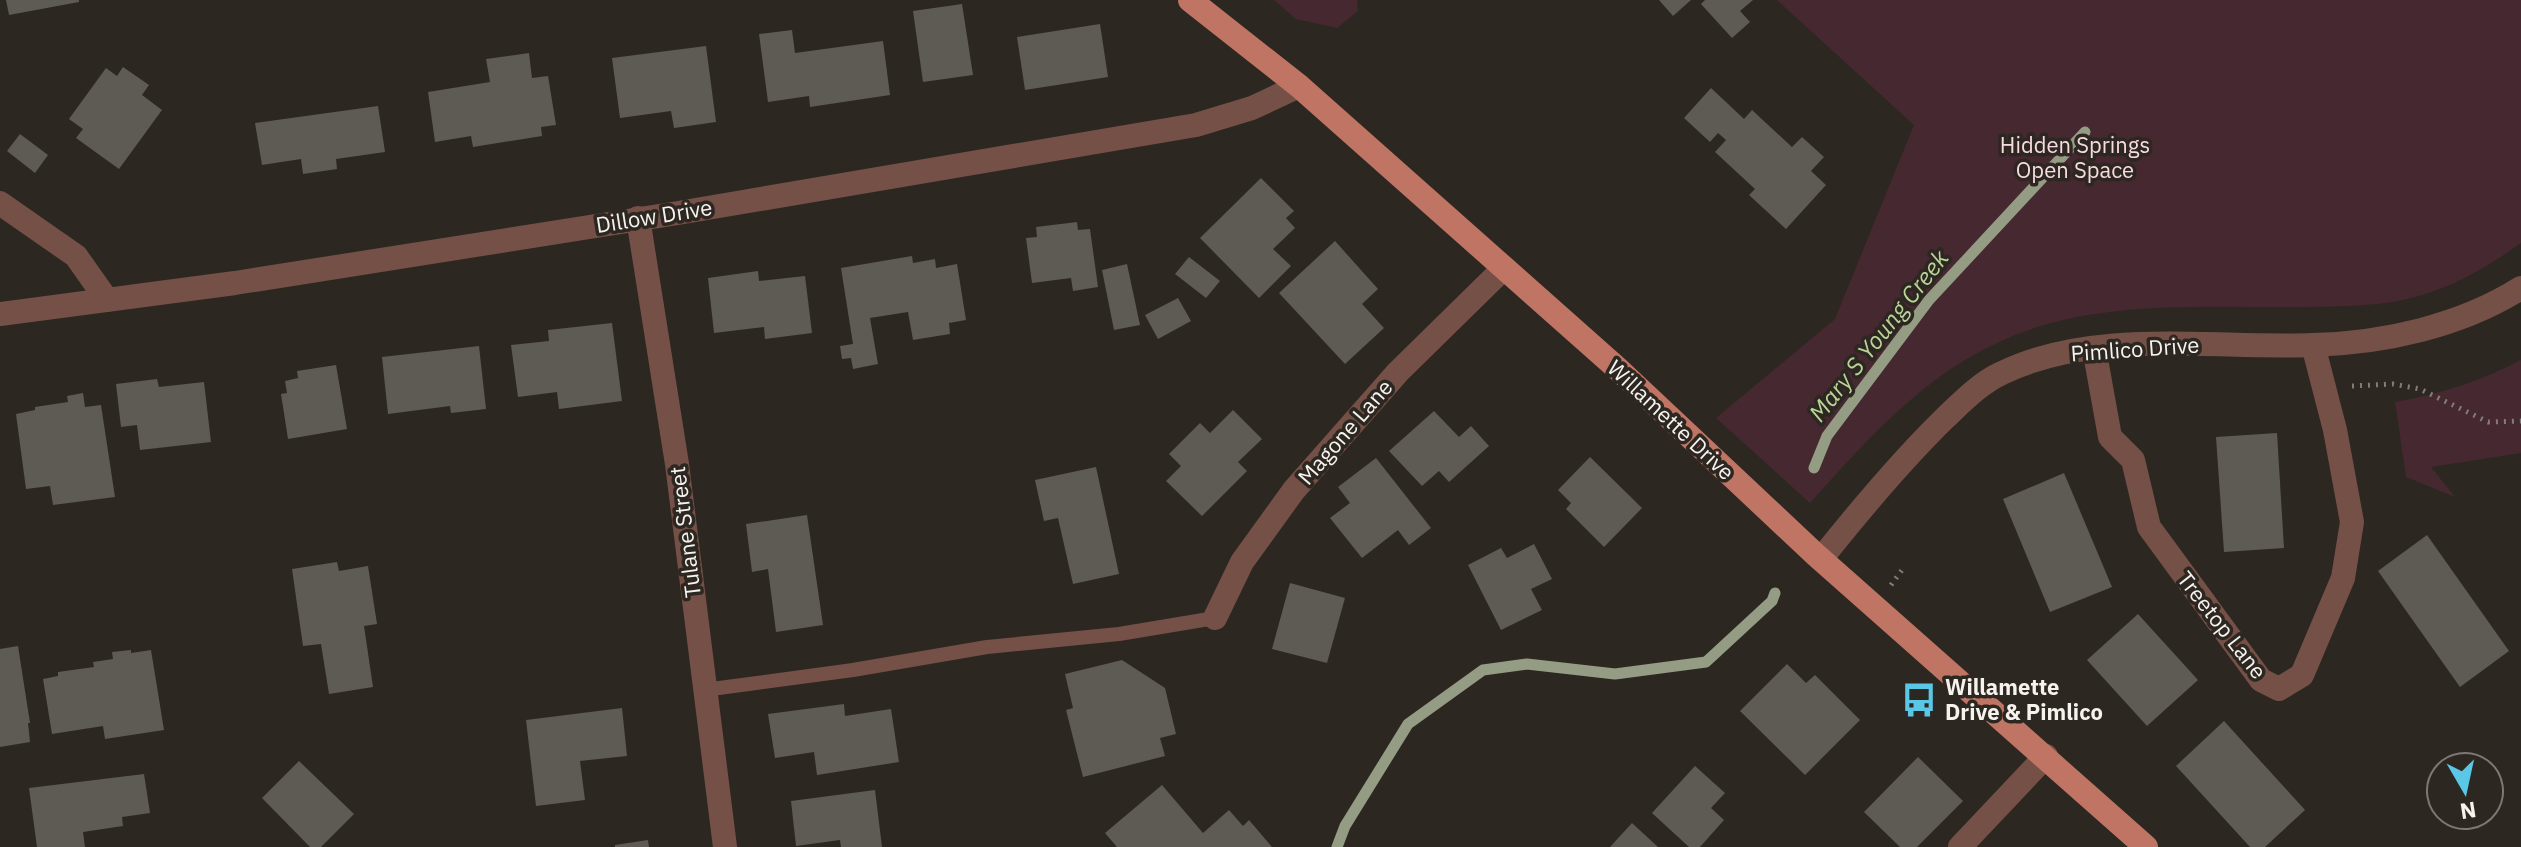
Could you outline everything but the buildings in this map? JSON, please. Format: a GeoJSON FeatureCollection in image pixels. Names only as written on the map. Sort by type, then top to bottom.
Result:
{"type":"FeatureCollection","features":[{"type":"Feature","properties":{"kind":"main road","name":"Willamette Drive"},"geometry":{"type":"LineString","coordinates":[[1190,0],[1299,86],[1618,369],[1821,559],[2146,847]]}},
{"type":"Feature","properties":{"kind":"street","name":"Dillow Drive"},"geometry":{"type":"LineString","coordinates":[[0,314],[235,283],[1196,125],[1252,108],[1299,86]]}},
{"type":"Feature","properties":{"kind":"street"},"geometry":{"type":"LineString","coordinates":[[0,203],[76,256],[107,300]]}},
{"type":"Feature","properties":{"kind":"street","name":"Tulane Street"},"geometry":{"type":"LineString","coordinates":[[638,218],[677,464],[725,847]]}},
{"type":"Feature","properties":{"kind":"street","name":"Magone Lane"},"geometry":{"type":"LineString","coordinates":[[1215,618],[1242,562],[1294,490],[1398,372],[1504,268]]}},
{"type":"Feature","properties":{"kind":"street","name":"Pimlico Drive"},"geometry":{"type":"LineString","coordinates":[[1821,559],[1903,461],[1969,395],[2000,373],[2094,348],[2178,343],[2313,345],[2359,342],[2436,325],[2475,312],[2521,288]]}},
{"type":"Feature","properties":{"kind":"street","name":"Treetop Lane"},"geometry":{"type":"LineString","coordinates":[[2094,348],[2110,437],[2133,460],[2149,527],[2261,680],[2279,689],[2302,675],[2316,643],[2343,578],[2352,522],[2335,430],[2313,345]]}},
{"type":"Feature","properties":{"kind":"street"},"geometry":{"type":"LineString","coordinates":[[1960,847],[2046,756]]}},
{"type":"Feature","properties":{"kind":"lane"},"geometry":{"type":"LineString","coordinates":[[704,690],[853,670],[987,647],[1119,634],[1215,618]]}},
{"type":"Feature","properties":{"kind":"path"},"geometry":{"type":"LineString","coordinates":[[2339,386],[2393,384],[2420,389],[2488,422],[2521,421]]}},
{"type":"Feature","properties":{"kind":"green space"},"geometry":{"type":"Polygon","coordinates":[[[1274,0],[1357,0],[1358,11],[1337,28],[1296,19],[1274,0]]]}},
{"type":"Feature","properties":{"kind":"green space","name":"Hidden Springs Open Space"},"geometry":{"type":"Polygon","coordinates":[[[1777,0],[2521,0],[2521,243],[2460,280],[2405,300],[2347,306],[2206,307],[2108,312],[2075,317],[2007,338],[1973,355],[1914,397],[1861,447],[1810,503],[1716,418],[1835,319],[1914,125],[1777,0]]]}},
{"type":"Feature","properties":{"kind":"green space"},"geometry":{"type":"Polygon","coordinates":[[[2521,360],[2521,453],[2431,467],[2455,497],[2406,477],[2395,402],[2460,386],[2521,360]]]}},
{"type":"Feature","properties":{"kind":"waterway","name":"Mary S Young Creek"},"geometry":{"type":"LineString","coordinates":[[1814,468],[1827,436],[1929,300],[2085,132]]}},
{"type":"Feature","properties":{"kind":"waterway","name":"Mary S Young Creek"},"geometry":{"type":"LineString","coordinates":[[1337,847],[1345,826],[1408,724],[1483,670],[1527,664],[1615,674],[1706,662],[1772,601],[1775,593]]}},
{"type":"Feature","properties":{"kind":"place","name":"Willamette Drive & Pimlico"},"geometry":{"type":"Point","coordinates":[1919,700]}}]}
